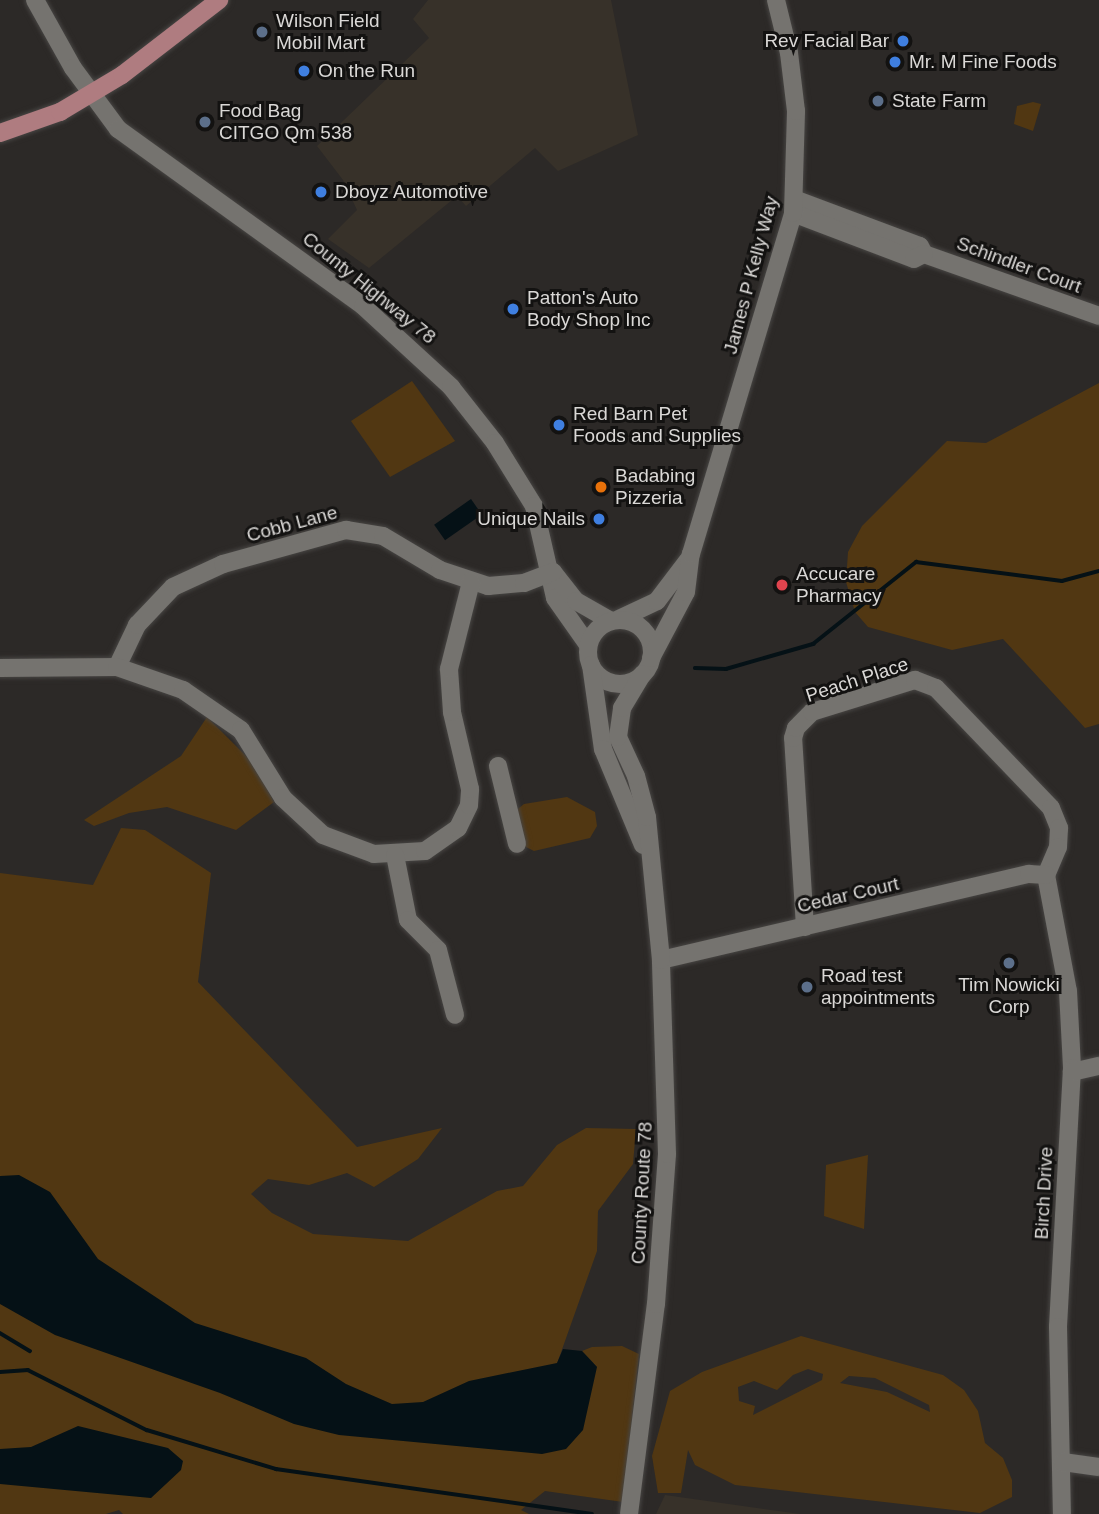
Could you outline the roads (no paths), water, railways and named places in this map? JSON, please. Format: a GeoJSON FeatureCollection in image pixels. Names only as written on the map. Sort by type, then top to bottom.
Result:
{"type":"FeatureCollection","features":[{"type":"Feature","properties":{"kind":"main road"},"geometry":{"type":"LineString","coordinates":[[0,133],[60,112],[92,93],[219,0]]}},
{"type":"Feature","properties":{"kind":"street","name":"County Highway 78"},"geometry":{"type":"LineString","coordinates":[[35,0],[92,93],[118,129],[324,276],[435,370],[482,424],[534,506],[561,610],[588,645]]}},
{"type":"Feature","properties":{"kind":"street","name":"James P Kelly Way"},"geometry":{"type":"LineString","coordinates":[[651,658],[685,592],[691,554],[793,206],[796,111],[789,53],[776,0]]}},
{"type":"Feature","properties":{"kind":"street","name":"Schindler Court"},"geometry":{"type":"LineString","coordinates":[[793,206],[920,246],[924,254],[1099,316]]}},
{"type":"Feature","properties":{"kind":"street","name":"Cobb Lane"},"geometry":{"type":"LineString","coordinates":[[117,667],[137,625],[173,587],[223,564],[346,530],[383,536],[440,570],[471,582],[524,583],[553,572]]}},
{"type":"Feature","properties":{"kind":"street","name":"James P Kelly Way"},"geometry":{"type":"LineString","coordinates":[[614,620],[666,594],[691,554]]}},
{"type":"Feature","properties":{"kind":"street","name":"County Highway 78"},"geometry":{"type":"LineString","coordinates":[[553,572],[576,601],[614,620]]}},
{"type":"Feature","properties":{"kind":"street"},"geometry":{"type":"LineString","coordinates":[[0,668],[117,667],[183,690],[241,730],[283,798],[323,835],[347,847],[395,855],[425,851],[447,840],[469,805],[470,789],[452,712],[449,669],[471,582]]}},
{"type":"Feature","properties":{"kind":"street"},"geometry":{"type":"LineString","coordinates":[[614,620],[644,631],[651,658],[642,676],[613,683],[591,665],[588,645],[596,630],[614,620]]}},
{"type":"Feature","properties":{"kind":"street","name":"County Route 78"},"geometry":{"type":"LineString","coordinates":[[591,665],[603,749],[651,872]]}},
{"type":"Feature","properties":{"kind":"street","name":"County Route 78"},"geometry":{"type":"LineString","coordinates":[[629,1514],[662,1235],[667,1154],[661,960],[651,872],[641,791],[618,737],[622,708],[642,676]]}},
{"type":"Feature","properties":{"kind":"street","name":"Peach Place"},"geometry":{"type":"LineString","coordinates":[[806,927],[793,738],[796,728],[813,712],[915,680],[936,688],[1051,808],[1059,828],[1058,847],[1046,875]]}},
{"type":"Feature","properties":{"kind":"street"},"geometry":{"type":"LineString","coordinates":[[498,766],[517,844]]}},
{"type":"Feature","properties":{"kind":"street"},"geometry":{"type":"LineString","coordinates":[[395,855],[408,920],[438,950],[455,1014]]}},
{"type":"Feature","properties":{"kind":"street","name":"Cedar Court"},"geometry":{"type":"LineString","coordinates":[[661,960],[1029,874],[1046,875]]}},
{"type":"Feature","properties":{"kind":"street","name":"Birch Drive"},"geometry":{"type":"LineString","coordinates":[[1046,875],[1068,991],[1072,1072],[1058,1327],[1057,1392],[1063,1462],[1062,1514]]}},
{"type":"Feature","properties":{"kind":"street"},"geometry":{"type":"LineString","coordinates":[[1072,1072],[1099,1066]]}},
{"type":"Feature","properties":{"kind":"street"},"geometry":{"type":"LineString","coordinates":[[1063,1462],[1099,1467]]}},
{"type":"Feature","properties":{"kind":"waterway"},"geometry":{"type":"LineString","coordinates":[[695,668],[726,669],[813,644],[916,562],[1062,581],[1099,571]]}},
{"type":"Feature","properties":{"kind":"waterway"},"geometry":{"type":"LineString","coordinates":[[0,1333],[30,1351]]}},
{"type":"Feature","properties":{"kind":"waterway"},"geometry":{"type":"LineString","coordinates":[[0,1372],[28,1370],[147,1430],[276,1469],[592,1514]]}},
{"type":"Feature","properties":{"kind":"place","name":"Wilson Field Mobil Mart"},"geometry":{"type":"Point","coordinates":[262,32]}},
{"type":"Feature","properties":{"kind":"place","name":"Rev Facial Bar"},"geometry":{"type":"Point","coordinates":[903,41]}},
{"type":"Feature","properties":{"kind":"place","name":"Mr. M Fine Foods"},"geometry":{"type":"Point","coordinates":[895,62]}},
{"type":"Feature","properties":{"kind":"place","name":"On the Run"},"geometry":{"type":"Point","coordinates":[304,71]}},
{"type":"Feature","properties":{"kind":"place","name":"State Farm"},"geometry":{"type":"Point","coordinates":[878,101]}},
{"type":"Feature","properties":{"kind":"place","name":"Food Bag CITGO Qm 538"},"geometry":{"type":"Point","coordinates":[205,122]}},
{"type":"Feature","properties":{"kind":"place","name":"Dboyz Automotive"},"geometry":{"type":"Point","coordinates":[321,192]}},
{"type":"Feature","properties":{"kind":"place","name":"Patton's Auto Body Shop Inc"},"geometry":{"type":"Point","coordinates":[513,309]}},
{"type":"Feature","properties":{"kind":"place","name":"Red Barn Pet Foods and Supplies"},"geometry":{"type":"Point","coordinates":[559,425]}},
{"type":"Feature","properties":{"kind":"place","name":"Badabing Pizzeria"},"geometry":{"type":"Point","coordinates":[601,487]}},
{"type":"Feature","properties":{"kind":"place","name":"Unique Nails"},"geometry":{"type":"Point","coordinates":[599,519]}},
{"type":"Feature","properties":{"kind":"place","name":"Accucare Pharmacy"},"geometry":{"type":"Point","coordinates":[782,585]}},
{"type":"Feature","properties":{"kind":"place","name":"Tim Nowicki Corp"},"geometry":{"type":"Point","coordinates":[1009,963]}},
{"type":"Feature","properties":{"kind":"place","name":"Road test appointments"},"geometry":{"type":"Point","coordinates":[807,987]}}]}
